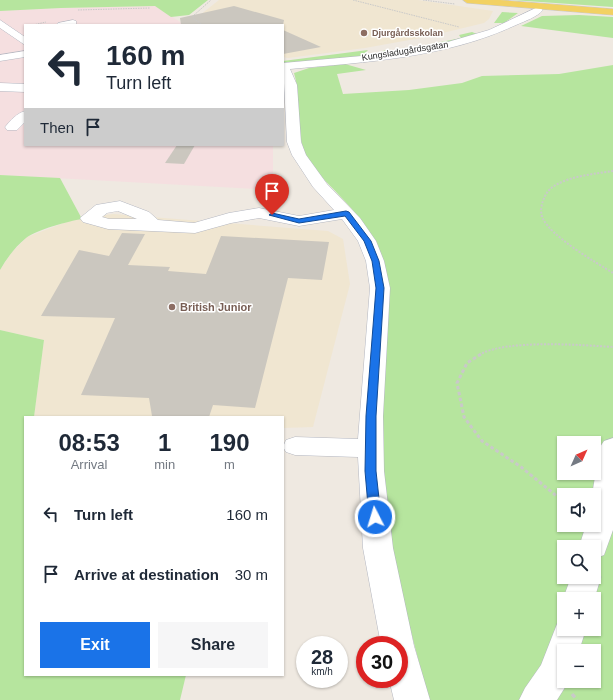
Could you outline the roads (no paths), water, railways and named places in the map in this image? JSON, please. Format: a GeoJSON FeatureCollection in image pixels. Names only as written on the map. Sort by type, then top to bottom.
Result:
{"type":"FeatureCollection","features":[{"type":"Feature","properties":{"kind":"main road"},"geometry":{"type":"LineString","coordinates":[[463,0],[525,10]]}},
{"type":"Feature","properties":{"kind":"main road"},"geometry":{"type":"LineString","coordinates":[[540,9],[613,12]]}},
{"type":"Feature","properties":{"kind":"street","name":"Kungsladugårdsgatan"},"geometry":{"type":"LineString","coordinates":[[284,66],[370,58],[454,44],[491,32],[525,10],[540,9]]}},
{"type":"Feature","properties":{"kind":"street"},"geometry":{"type":"LineString","coordinates":[[0,23],[24,41]]}},
{"type":"Feature","properties":{"kind":"street"},"geometry":{"type":"LineString","coordinates":[[67,24],[73,23]]}},
{"type":"Feature","properties":{"kind":"street"},"geometry":{"type":"LineString","coordinates":[[14,34],[24,32]]}},
{"type":"Feature","properties":{"kind":"street"},"geometry":{"type":"LineString","coordinates":[[0,45],[6,49],[0,51]]}},
{"type":"Feature","properties":{"kind":"street"},"geometry":{"type":"LineString","coordinates":[[0,58],[24,54]]}},
{"type":"Feature","properties":{"kind":"street"},"geometry":{"type":"LineString","coordinates":[[284,68],[291,85],[288,106],[294,142],[299,155],[321,187],[346,213],[367,241],[375,261],[380,288],[371,416],[371,471],[378,548],[396,636]]}},
{"type":"Feature","properties":{"kind":"street"},"geometry":{"type":"LineString","coordinates":[[0,87],[24,88]]}},
{"type":"Feature","properties":{"kind":"street"},"geometry":{"type":"LineString","coordinates":[[12,127],[24,116]]}},
{"type":"Feature","properties":{"kind":"street"},"geometry":{"type":"LineString","coordinates":[[153,225],[196,228],[229,218],[259,213],[299,221],[346,213]]}},
{"type":"Feature","properties":{"kind":"street"},"geometry":{"type":"LineString","coordinates":[[295,446],[371,448]]}},
{"type":"Feature","properties":{"kind":"street"},"geometry":{"type":"LineString","coordinates":[[596,540],[603,514],[613,447]]}},
{"type":"Feature","properties":{"kind":"street"},"geometry":{"type":"LineString","coordinates":[[537,700],[555,674],[568,636]]}},
{"type":"Feature","properties":{"kind":"street"},"geometry":{"type":"LineString","coordinates":[[408,685],[412,700]]}},
{"type":"Feature","properties":{"kind":"place","name":"Djurgårdsskolan"},"geometry":{"type":"Point","coordinates":[364,33]}},
{"type":"Feature","properties":{"kind":"place","name":"British Junior"},"geometry":{"type":"Point","coordinates":[172,307]}}]}
